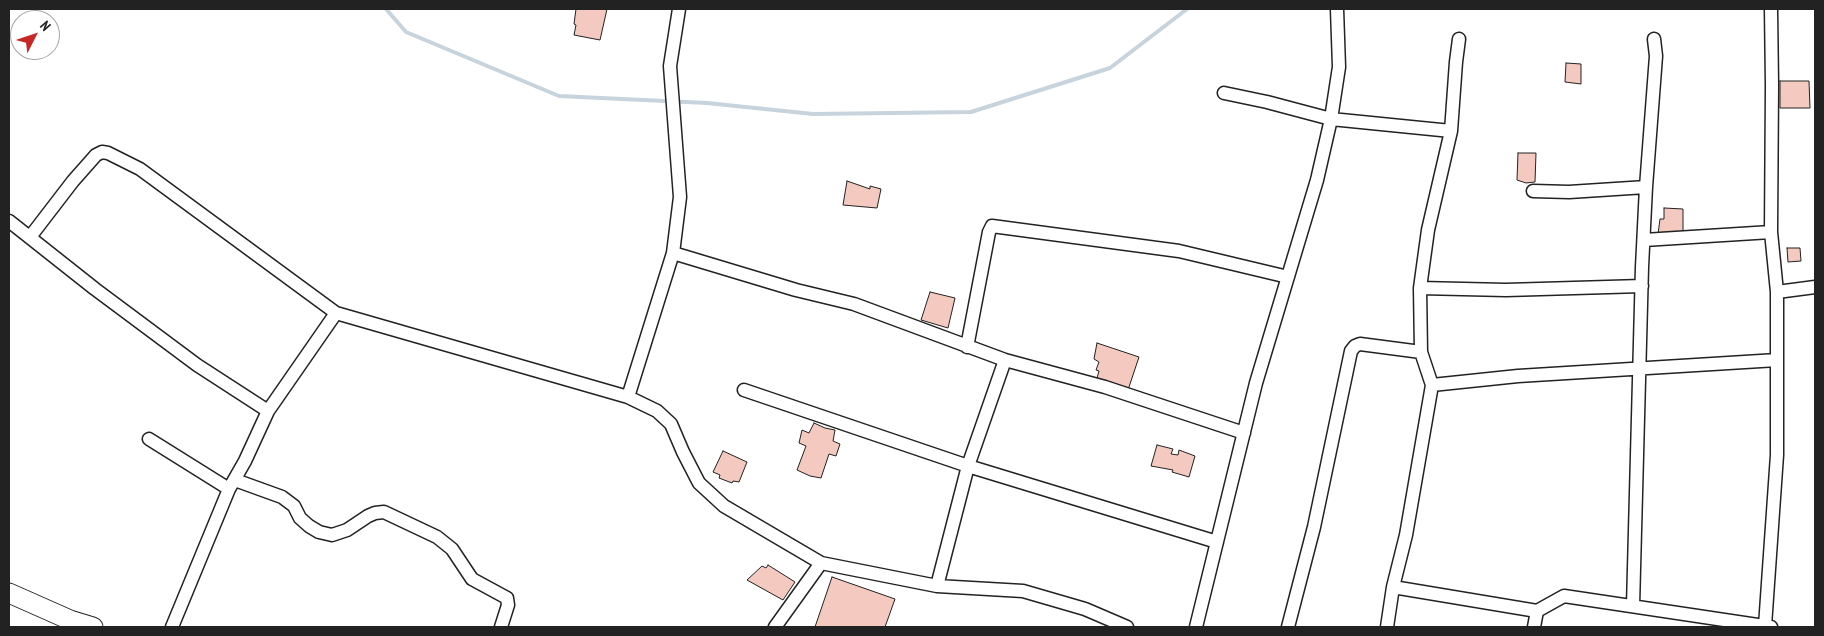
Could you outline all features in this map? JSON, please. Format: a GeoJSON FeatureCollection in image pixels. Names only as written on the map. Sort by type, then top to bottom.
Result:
{"type":"FeatureCollection","features":[{"type":"Feature","properties":{"kind":"main road"},"geometry":{"type":"LineString","coordinates":[[9,593],[70,620],[93,627]]}},
{"type":"Feature","properties":{"kind":"street"},"geometry":{"type":"LineString","coordinates":[[628,397],[673,253],[680,197],[670,66],[679,9]]}},
{"type":"Feature","properties":{"kind":"street"},"geometry":{"type":"LineString","coordinates":[[1196,627],[1256,383],[1317,180],[1331,119],[1339,66],[1337,9]]}},
{"type":"Feature","properties":{"kind":"street"},"geometry":{"type":"LineString","coordinates":[[1393,587],[1537,611],[1564,596],[1633,606],[1714,623],[1768,627],[1777,455],[1777,292],[1771,232],[1771,9]]}},
{"type":"Feature","properties":{"kind":"street"},"geometry":{"type":"LineString","coordinates":[[1387,627],[1393,587],[1406,535],[1432,386],[1420,352],[1420,288],[1428,230],[1451,131],[1459,39]]}},
{"type":"Feature","properties":{"kind":"street"},"geometry":{"type":"LineString","coordinates":[[1633,606],[1642,286],[1646,187],[1656,56],[1654,39]]}},
{"type":"Feature","properties":{"kind":"street"},"geometry":{"type":"LineString","coordinates":[[1224,93],[1331,119],[1451,131]]}},
{"type":"Feature","properties":{"kind":"street"},"geometry":{"type":"LineString","coordinates":[[30,237],[68,187],[96,155],[102,152],[108,153],[140,169],[336,313],[628,397],[657,411],[671,424],[699,483],[724,506],[820,563],[937,586],[1023,591],[1085,609],[1127,627]]}},
{"type":"Feature","properties":{"kind":"street"},"geometry":{"type":"LineString","coordinates":[[1533,191],[1569,192],[1646,187]]}},
{"type":"Feature","properties":{"kind":"street"},"geometry":{"type":"LineString","coordinates":[[9,221],[95,289],[198,365],[268,411]]}},
{"type":"Feature","properties":{"kind":"street"},"geometry":{"type":"LineString","coordinates":[[967,347],[988,232],[992,226],[1179,251],[1288,277]]}},
{"type":"Feature","properties":{"kind":"street"},"geometry":{"type":"LineString","coordinates":[[1644,240],[1771,232]]}},
{"type":"Feature","properties":{"kind":"street"},"geometry":{"type":"LineString","coordinates":[[673,253],[796,290],[854,304],[1005,360],[1105,387],[1244,433]]}},
{"type":"Feature","properties":{"kind":"street"},"geometry":{"type":"LineString","coordinates":[[1420,288],[1506,290],[1642,286]]}},
{"type":"Feature","properties":{"kind":"street"},"geometry":{"type":"LineString","coordinates":[[1777,292],[1815,287]]}},
{"type":"Feature","properties":{"kind":"street"},"geometry":{"type":"LineString","coordinates":[[172,627],[232,484],[268,411],[336,313]]}},
{"type":"Feature","properties":{"kind":"street"},"geometry":{"type":"LineString","coordinates":[[1288,627],[1314,527],[1351,350],[1360,344],[1420,352]]}},
{"type":"Feature","properties":{"kind":"street"},"geometry":{"type":"LineString","coordinates":[[937,586],[968,466],[1005,360]]}},
{"type":"Feature","properties":{"kind":"street"},"geometry":{"type":"LineString","coordinates":[[1432,386],[1518,376],[1777,360]]}},
{"type":"Feature","properties":{"kind":"street"},"geometry":{"type":"LineString","coordinates":[[744,390],[968,466],[1217,542]]}},
{"type":"Feature","properties":{"kind":"street"},"geometry":{"type":"LineString","coordinates":[[149,439],[232,484],[282,497],[294,506],[300,518],[319,532],[332,535],[347,530],[375,512],[384,512],[438,537],[452,549],[472,579],[507,598],[508,605],[501,627]]}},
{"type":"Feature","properties":{"kind":"street"},"geometry":{"type":"LineString","coordinates":[[775,627],[820,563]]}},
{"type":"Feature","properties":{"kind":"street"},"geometry":{"type":"LineString","coordinates":[[1534,627],[1537,611]]}},
{"type":"Feature","properties":{"kind":"building"},"geometry":{"type":"Polygon","coordinates":[[[576,9],[607,9],[600,40],[574,35],[576,9]]]}},
{"type":"Feature","properties":{"kind":"building"},"geometry":{"type":"Polygon","coordinates":[[[1566,63],[1581,64],[1581,84],[1565,82],[1566,63]]]}},
{"type":"Feature","properties":{"kind":"building"},"geometry":{"type":"Polygon","coordinates":[[[1780,81],[1809,81],[1810,108],[1780,108],[1780,81]]]}},
{"type":"Feature","properties":{"kind":"building"},"geometry":{"type":"Polygon","coordinates":[[[1518,153],[1536,153],[1535,182],[1526,183],[1517,180],[1518,153]]]}},
{"type":"Feature","properties":{"kind":"building"},"geometry":{"type":"Polygon","coordinates":[[[847,181],[870,189],[870,186],[881,189],[877,208],[843,205],[847,181]]]}},
{"type":"Feature","properties":{"kind":"building"},"geometry":{"type":"Polygon","coordinates":[[[1664,208],[1683,209],[1683,234],[1658,234],[1660,219],[1664,219],[1664,208]]]}},
{"type":"Feature","properties":{"kind":"building"},"geometry":{"type":"Polygon","coordinates":[[[1787,248],[1800,248],[1801,261],[1788,262],[1787,248]]]}},
{"type":"Feature","properties":{"kind":"building"},"geometry":{"type":"Polygon","coordinates":[[[930,292],[955,298],[948,328],[921,320],[930,292]]]}},
{"type":"Feature","properties":{"kind":"building"},"geometry":{"type":"Polygon","coordinates":[[[1097,343],[1139,357],[1128,390],[1097,378],[1099,371],[1096,370],[1099,362],[1094,359],[1097,343]]]}},
{"type":"Feature","properties":{"kind":"building"},"geometry":{"type":"Polygon","coordinates":[[[814,423],[835,430],[833,441],[840,444],[836,456],[829,454],[821,478],[810,476],[797,470],[806,446],[799,443],[802,430],[809,433],[814,423]]]}},
{"type":"Feature","properties":{"kind":"building"},"geometry":{"type":"Polygon","coordinates":[[[1157,445],[1173,449],[1171,454],[1178,455],[1179,450],[1195,456],[1189,477],[1172,472],[1173,470],[1151,466],[1157,445]]]}},
{"type":"Feature","properties":{"kind":"building"},"geometry":{"type":"Polygon","coordinates":[[[723,451],[747,462],[739,482],[733,481],[732,483],[719,478],[720,475],[713,472],[723,451]]]}},
{"type":"Feature","properties":{"kind":"building"},"geometry":{"type":"Polygon","coordinates":[[[768,565],[795,582],[783,600],[747,580],[762,566],[766,568],[768,565]]]}},
{"type":"Feature","properties":{"kind":"building"},"geometry":{"type":"Polygon","coordinates":[[[832,577],[895,599],[885,627],[815,627],[832,577]]]}},
{"type":"Feature","properties":{"kind":"waterway"},"geometry":{"type":"LineString","coordinates":[[386,9],[406,32],[559,96],[707,103],[813,114],[971,112],[1110,68],[1187,9]]}}]}
